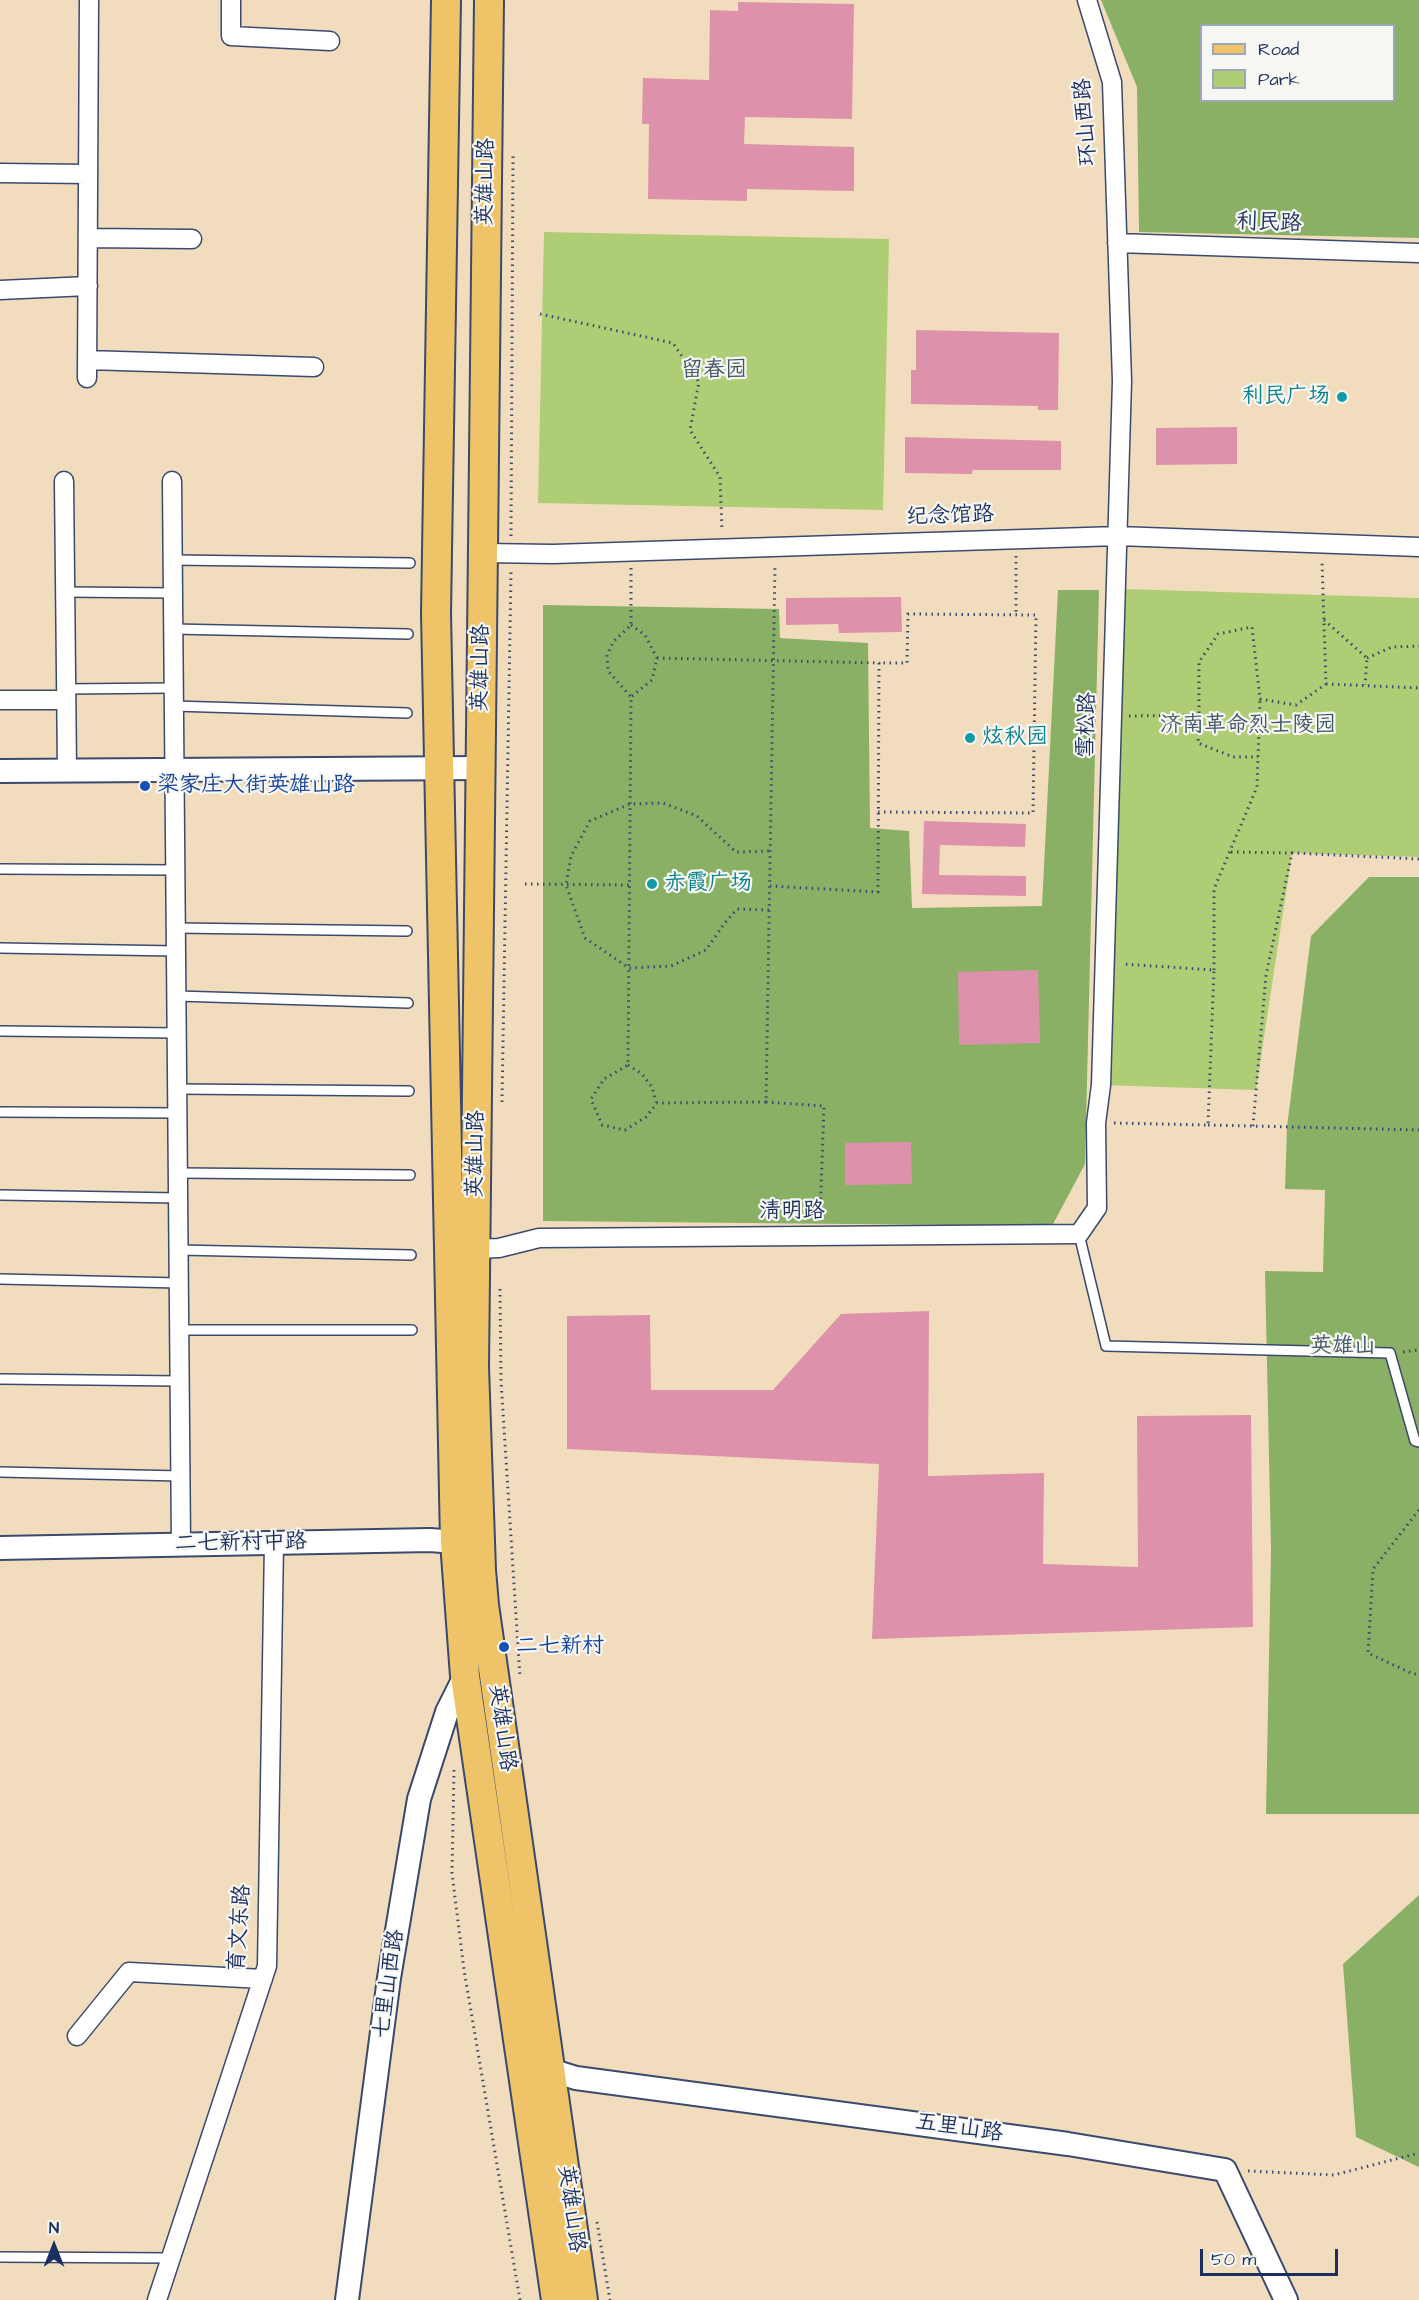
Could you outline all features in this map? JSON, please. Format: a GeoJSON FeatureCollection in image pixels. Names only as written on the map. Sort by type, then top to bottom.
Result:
{"type":"FeatureCollection","features":[{"type":"Feature","properties":{"kind":"main road","name":"英雄山路"},"geometry":{"type":"LineString","coordinates":[[446,0],[436,613],[438,768],[468,1540],[484,1605],[583,2300]]}},
{"type":"Feature","properties":{"kind":"main road","name":"英雄山路"},"geometry":{"type":"LineString","coordinates":[[489,0],[481,768],[488,1248],[474,1367],[465,1676],[556,2300]]}},
{"type":"Feature","properties":{"kind":"street"},"geometry":{"type":"LineString","coordinates":[[89,0],[87,369],[314,367]]}},
{"type":"Feature","properties":{"kind":"street"},"geometry":{"type":"LineString","coordinates":[[231,0],[231,36],[330,41]]}},
{"type":"Feature","properties":{"kind":"street","name":"环山西路"},"geometry":{"type":"LineString","coordinates":[[1087,0],[1112,82],[1117,243]]}},
{"type":"Feature","properties":{"kind":"street"},"geometry":{"type":"LineString","coordinates":[[0,173],[88,174]]}},
{"type":"Feature","properties":{"kind":"street"},"geometry":{"type":"LineString","coordinates":[[88,238],[192,239]]}},
{"type":"Feature","properties":{"kind":"street","name":"利民路"},"geometry":{"type":"LineString","coordinates":[[1117,243],[1419,253]]}},
{"type":"Feature","properties":{"kind":"street","name":"雪松路"},"geometry":{"type":"LineString","coordinates":[[1078,1234],[1097,1208],[1096,1123],[1101,1085],[1122,381],[1117,243]]}},
{"type":"Feature","properties":{"kind":"street"},"geometry":{"type":"LineString","coordinates":[[0,290],[88,286]]}},
{"type":"Feature","properties":{"kind":"street"},"geometry":{"type":"LineString","coordinates":[[172,480],[181,1545]]}},
{"type":"Feature","properties":{"kind":"street"},"geometry":{"type":"LineString","coordinates":[[64,481],[67,770]]}},
{"type":"Feature","properties":{"kind":"street","name":"纪念馆路"},"geometry":{"type":"LineString","coordinates":[[483,553],[631,551],[1118,536],[1419,547]]}},
{"type":"Feature","properties":{"kind":"street"},"geometry":{"type":"LineString","coordinates":[[0,700],[66,695]]}},
{"type":"Feature","properties":{"kind":"street"},"geometry":{"type":"LineString","coordinates":[[0,771],[481,768]]}},
{"type":"Feature","properties":{"kind":"street","name":"清明路"},"geometry":{"type":"LineString","coordinates":[[488,1248],[539,1238],[1078,1234]]}},
{"type":"Feature","properties":{"kind":"street","name":"二七新村中路"},"geometry":{"type":"LineString","coordinates":[[0,1548],[468,1540]]}},
{"type":"Feature","properties":{"kind":"street","name":"育文东路"},"geometry":{"type":"LineString","coordinates":[[157,2300],[267,1966],[274,1543]]}},
{"type":"Feature","properties":{"kind":"street","name":"七里山西路"},"geometry":{"type":"LineString","coordinates":[[347,2300],[389,1978],[419,1798],[443,1722],[465,1676]]}},
{"type":"Feature","properties":{"kind":"street"},"geometry":{"type":"LineString","coordinates":[[76,2036],[129,1972],[263,1979]]}},
{"type":"Feature","properties":{"kind":"street","name":"五里山路"},"geometry":{"type":"LineString","coordinates":[[550,2070],[576,2078],[1068,2144],[1225,2170]]}},
{"type":"Feature","properties":{"kind":"street"},"geometry":{"type":"LineString","coordinates":[[1225,2170],[1286,2300]]}},
{"type":"Feature","properties":{"kind":"lane"},"geometry":{"type":"LineString","coordinates":[[173,560],[410,563]]}},
{"type":"Feature","properties":{"kind":"lane"},"geometry":{"type":"LineString","coordinates":[[65,592],[174,593]]}},
{"type":"Feature","properties":{"kind":"lane"},"geometry":{"type":"LineString","coordinates":[[174,629],[408,634]]}},
{"type":"Feature","properties":{"kind":"lane"},"geometry":{"type":"LineString","coordinates":[[66,695],[174,697],[407,713]]}},
{"type":"Feature","properties":{"kind":"lane"},"geometry":{"type":"LineString","coordinates":[[0,869],[175,870]]}},
{"type":"Feature","properties":{"kind":"lane"},"geometry":{"type":"LineString","coordinates":[[176,928],[407,931]]}},
{"type":"Feature","properties":{"kind":"lane"},"geometry":{"type":"LineString","coordinates":[[0,948],[176,951]]}},
{"type":"Feature","properties":{"kind":"lane"},"geometry":{"type":"LineString","coordinates":[[177,996],[408,1003]]}},
{"type":"Feature","properties":{"kind":"lane"},"geometry":{"type":"LineString","coordinates":[[0,1031],[177,1033]]}},
{"type":"Feature","properties":{"kind":"lane"},"geometry":{"type":"LineString","coordinates":[[177,1089],[409,1091]]}},
{"type":"Feature","properties":{"kind":"lane"},"geometry":{"type":"LineString","coordinates":[[0,1112],[178,1113]]}},
{"type":"Feature","properties":{"kind":"lane"},"geometry":{"type":"LineString","coordinates":[[178,1173],[410,1174]]}},
{"type":"Feature","properties":{"kind":"lane"},"geometry":{"type":"LineString","coordinates":[[0,1195],[178,1198]]}},
{"type":"Feature","properties":{"kind":"lane"},"geometry":{"type":"LineString","coordinates":[[1078,1234],[1106,1346],[1390,1353],[1415,1441],[1419,1442]]}},
{"type":"Feature","properties":{"kind":"lane"},"geometry":{"type":"LineString","coordinates":[[179,1250],[411,1255]]}},
{"type":"Feature","properties":{"kind":"lane"},"geometry":{"type":"LineString","coordinates":[[0,1279],[179,1283]]}},
{"type":"Feature","properties":{"kind":"lane"},"geometry":{"type":"LineString","coordinates":[[180,1330],[412,1330]]}},
{"type":"Feature","properties":{"kind":"lane"},"geometry":{"type":"LineString","coordinates":[[0,1379],[180,1382]]}},
{"type":"Feature","properties":{"kind":"lane"},"geometry":{"type":"LineString","coordinates":[[0,1472],[181,1476]]}},
{"type":"Feature","properties":{"kind":"lane"},"geometry":{"type":"LineString","coordinates":[[0,2257],[170,2258]]}},
{"type":"Feature","properties":{"kind":"path"},"geometry":{"type":"LineString","coordinates":[[502,1106],[511,554],[513,150]]}},
{"type":"Feature","properties":{"kind":"path"},"geometry":{"type":"LineString","coordinates":[[540,314],[673,343],[699,382],[690,430],[720,477],[723,548]]}},
{"type":"Feature","properties":{"kind":"path"},"geometry":{"type":"LineString","coordinates":[[1016,539],[1016,615]]}},
{"type":"Feature","properties":{"kind":"path"},"geometry":{"type":"LineString","coordinates":[[1321,544],[1326,684]]}},
{"type":"Feature","properties":{"kind":"path"},"geometry":{"type":"LineString","coordinates":[[766,1102],[775,547]]}},
{"type":"Feature","properties":{"kind":"path"},"geometry":{"type":"LineString","coordinates":[[628,1065],[631,697],[608,671],[607,656],[613,642],[631,625],[631,551]]}},
{"type":"Feature","properties":{"kind":"path"},"geometry":{"type":"LineString","coordinates":[[657,658],[907,663],[908,614],[1036,615],[1033,813],[878,812]]}},
{"type":"Feature","properties":{"kind":"path"},"geometry":{"type":"LineString","coordinates":[[1324,620],[1367,658]]}},
{"type":"Feature","properties":{"kind":"path"},"geometry":{"type":"LineString","coordinates":[[631,625],[645,635],[657,658],[652,680],[631,697]]}},
{"type":"Feature","properties":{"kind":"path"},"geometry":{"type":"LineString","coordinates":[[1208,1125],[1214,970],[1214,889],[1257,787],[1258,758],[1260,699],[1252,627],[1218,634],[1199,662],[1198,743],[1233,757],[1258,758]]}},
{"type":"Feature","properties":{"kind":"path"},"geometry":{"type":"LineString","coordinates":[[1367,658],[1392,647],[1419,646]]}},
{"type":"Feature","properties":{"kind":"path"},"geometry":{"type":"LineString","coordinates":[[1365,685],[1367,658]]}},
{"type":"Feature","properties":{"kind":"path"},"geometry":{"type":"LineString","coordinates":[[770,886],[878,892],[879,663]]}},
{"type":"Feature","properties":{"kind":"path"},"geometry":{"type":"LineString","coordinates":[[1260,699],[1296,705],[1326,684],[1419,688]]}},
{"type":"Feature","properties":{"kind":"path"},"geometry":{"type":"LineString","coordinates":[[1112,716],[1199,715]]}},
{"type":"Feature","properties":{"kind":"path"},"geometry":{"type":"LineString","coordinates":[[769,910],[737,909],[706,950],[671,966],[629,968],[585,938],[566,885],[571,856],[590,821],[630,804],[663,803],[697,816],[736,852],[770,851]]}},
{"type":"Feature","properties":{"kind":"path"},"geometry":{"type":"LineString","coordinates":[[1230,852],[1419,859]]}},
{"type":"Feature","properties":{"kind":"path"},"geometry":{"type":"LineString","coordinates":[[1253,1126],[1266,975],[1292,853]]}},
{"type":"Feature","properties":{"kind":"path"},"geometry":{"type":"LineString","coordinates":[[525,884],[629,885]]}},
{"type":"Feature","properties":{"kind":"path"},"geometry":{"type":"LineString","coordinates":[[1105,963],[1214,970]]}},
{"type":"Feature","properties":{"kind":"path"},"geometry":{"type":"LineString","coordinates":[[628,1065],[604,1079],[591,1099],[602,1125],[625,1130],[646,1117],[657,1103]]}},
{"type":"Feature","properties":{"kind":"path"},"geometry":{"type":"LineString","coordinates":[[628,1065],[642,1074],[652,1087],[657,1103]]}},
{"type":"Feature","properties":{"kind":"path"},"geometry":{"type":"LineString","coordinates":[[657,1103],[766,1102],[824,1106],[820,1236]]}},
{"type":"Feature","properties":{"kind":"path"},"geometry":{"type":"LineString","coordinates":[[1096,1123],[1419,1131]]}},
{"type":"Feature","properties":{"kind":"path"},"geometry":{"type":"LineString","coordinates":[[488,1248],[501,1380],[520,1682]]}},
{"type":"Feature","properties":{"kind":"path"},"geometry":{"type":"LineString","coordinates":[[1419,1510],[1374,1569],[1368,1653],[1413,1674],[1419,1674]]}},
{"type":"Feature","properties":{"kind":"path"},"geometry":{"type":"LineString","coordinates":[[1225,2170],[1334,2175],[1419,2153]]}},
{"type":"Feature","properties":{"kind":"path"},"geometry":{"type":"LineString","coordinates":[[596,2211],[610,2300]]}},
{"type":"Feature","properties":{"kind":"green space"},"geometry":{"type":"Polygon","coordinates":[[[1101,0],[1419,0],[1419,238],[1139,232],[1137,87],[1101,0]]]}},
{"type":"Feature","properties":{"kind":"green space","name":"留春园"},"geometry":{"type":"Polygon","coordinates":[[[544,232],[889,239],[883,510],[538,503],[544,232]]]}},
{"type":"Feature","properties":{"kind":"green space","name":"济南革命烈士陵园"},"geometry":{"type":"Polygon","coordinates":[[[1124,589],[1419,598],[1419,857],[1292,853],[1256,1090],[1101,1085],[1124,589]]]}},
{"type":"Feature","properties":{"kind":"green space"},"geometry":{"type":"Polygon","coordinates":[[[1058,590],[1099,590],[1085,1164],[1052,1226],[543,1221],[543,605],[779,609],[780,638],[868,643],[870,828],[909,831],[912,908],[1042,906],[1058,590]]]}},
{"type":"Feature","properties":{"kind":"green space","name":"英雄山"},"geometry":{"type":"Polygon","coordinates":[[[1369,877],[1419,877],[1419,1814],[1266,1814],[1271,1550],[1265,1271],[1323,1272],[1325,1190],[1285,1189],[1287,1127],[1311,936],[1369,877]]]}},
{"type":"Feature","properties":{"kind":"green space"},"geometry":{"type":"Polygon","coordinates":[[[1419,1895],[1419,2167],[1356,2137],[1343,1964],[1419,1895]]]}},
{"type":"Feature","properties":{"kind":"building"},"geometry":{"type":"Polygon","coordinates":[[[738,2],[854,4],[852,119],[745,117],[744,144],[854,147],[854,191],[747,189],[747,201],[648,199],[649,124],[642,124],[643,78],[709,80],[710,10],[738,11],[738,2]]]}},
{"type":"Feature","properties":{"kind":"building"},"geometry":{"type":"Polygon","coordinates":[[[916,330],[1059,333],[1058,410],[1038,410],[1038,406],[911,404],[911,370],[916,370],[916,330]]]}},
{"type":"Feature","properties":{"kind":"building"},"geometry":{"type":"Polygon","coordinates":[[[1237,427],[1237,464],[1156,465],[1156,428],[1237,427]]]}},
{"type":"Feature","properties":{"kind":"building"},"geometry":{"type":"Polygon","coordinates":[[[905,437],[1061,441],[1061,470],[973,470],[972,474],[905,473],[905,437]]]}},
{"type":"Feature","properties":{"kind":"building"},"geometry":{"type":"Polygon","coordinates":[[[901,597],[902,632],[839,633],[838,624],[786,625],[786,598],[901,597]]]}},
{"type":"Feature","properties":{"kind":"building"},"geometry":{"type":"Polygon","coordinates":[[[924,821],[1026,824],[1025,847],[940,845],[939,875],[1026,876],[1026,896],[922,894],[924,821]]]}},
{"type":"Feature","properties":{"kind":"building"},"geometry":{"type":"Polygon","coordinates":[[[1038,970],[1040,1043],[959,1045],[958,972],[1038,970]]]}},
{"type":"Feature","properties":{"kind":"building"},"geometry":{"type":"Polygon","coordinates":[[[911,1142],[912,1184],[845,1185],[845,1143],[911,1142]]]}},
{"type":"Feature","properties":{"kind":"building"},"geometry":{"type":"Polygon","coordinates":[[[929,1311],[928,1476],[1044,1473],[1043,1564],[1138,1567],[1137,1416],[1251,1415],[1253,1627],[872,1639],[879,1464],[567,1449],[567,1316],[650,1315],[651,1390],[773,1390],[841,1314],[929,1311]]]}},
{"type":"Feature","properties":{"kind":"place","name":"利民广场"},"geometry":{"type":"Point","coordinates":[1342,397]}},
{"type":"Feature","properties":{"kind":"place","name":"炫秋园"},"geometry":{"type":"Point","coordinates":[970,738]}},
{"type":"Feature","properties":{"kind":"place","name":"梁家庄大街英雄山路"},"geometry":{"type":"Point","coordinates":[145,786]}},
{"type":"Feature","properties":{"kind":"place","name":"赤霞广场"},"geometry":{"type":"Point","coordinates":[652,884]}},
{"type":"Feature","properties":{"kind":"place","name":"二七新村"},"geometry":{"type":"Point","coordinates":[504,1647]}}]}
